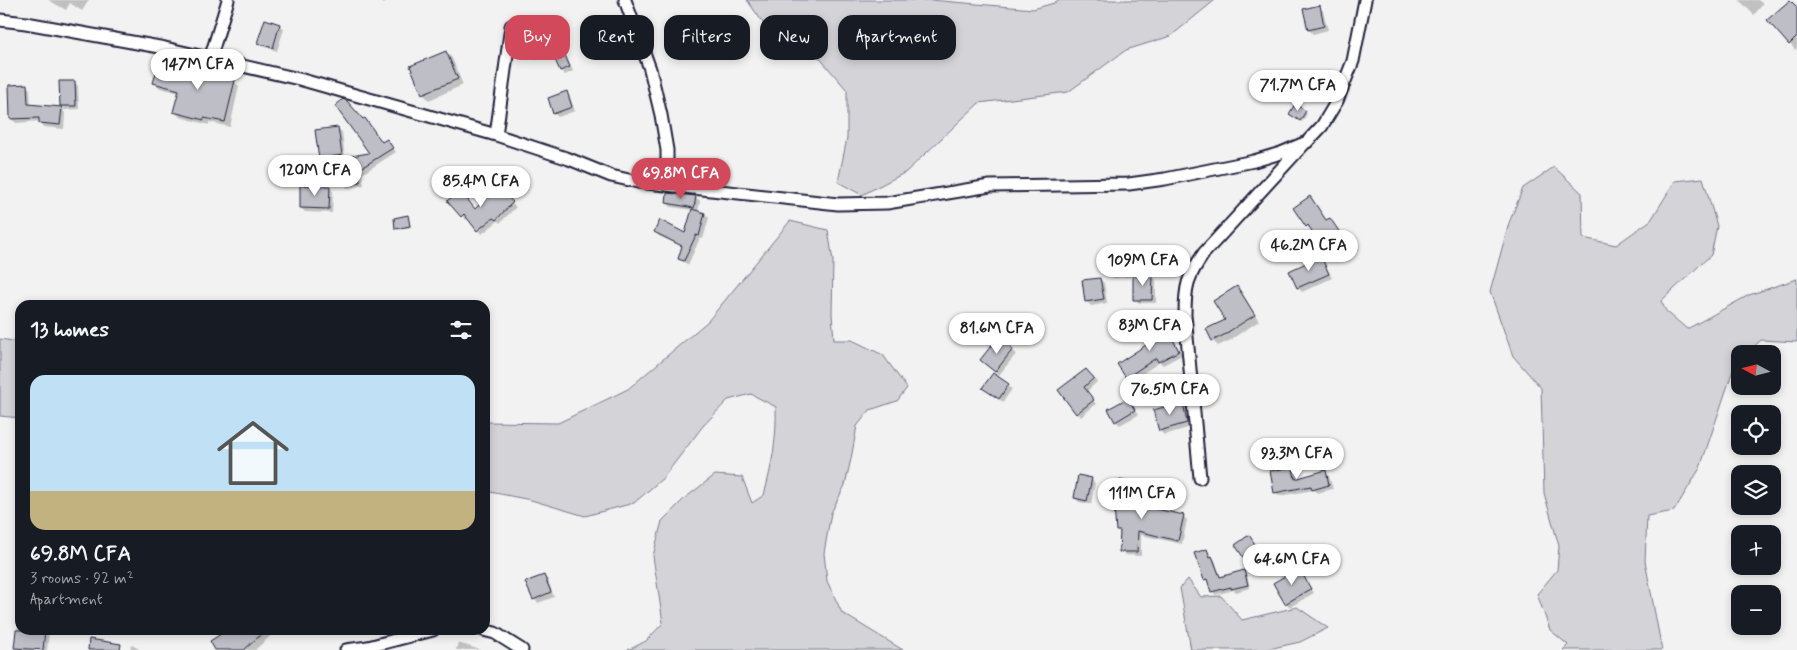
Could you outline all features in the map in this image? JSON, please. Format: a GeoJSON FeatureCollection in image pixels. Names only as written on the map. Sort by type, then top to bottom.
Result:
{"type":"FeatureCollection","features":[{"type":"Feature","properties":{"kind":"street"},"geometry":{"type":"LineString","coordinates":[[210,59],[228,0]]}},
{"type":"Feature","properties":{"kind":"street"},"geometry":{"type":"LineString","coordinates":[[625,0],[650,69],[661,115],[667,150],[667,184]]}},
{"type":"Feature","properties":{"kind":"street"},"geometry":{"type":"LineString","coordinates":[[1200,478],[1185,315],[1185,294],[1190,273],[1204,253],[1322,126],[1337,101],[1352,61],[1365,0]]}},
{"type":"Feature","properties":{"kind":"street"},"geometry":{"type":"LineString","coordinates":[[0,20],[165,48],[299,79],[496,135],[569,159],[611,176],[838,204],[887,203],[990,186],[1104,185],[1165,179],[1254,161],[1281,153],[1307,142]]}},
{"type":"Feature","properties":{"kind":"street"},"geometry":{"type":"LineString","coordinates":[[496,135],[506,60]]}},
{"type":"Feature","properties":{"kind":"street"},"geometry":{"type":"LineString","coordinates":[[490,632],[522,650]]}},
{"type":"Feature","properties":{"kind":"street"},"geometry":{"type":"LineString","coordinates":[[346,650],[368,647],[414,635]]}},
{"type":"Feature","properties":{"kind":"shaded area"},"geometry":{"type":"Polygon","coordinates":[[[747,0],[931,0],[1033,9],[1058,0],[1215,0],[1171,36],[1126,50],[1068,92],[979,103],[906,172],[862,195],[838,182],[847,138],[847,90],[821,60],[828,60],[828,15],[760,15],[760,19],[747,0]]]}},
{"type":"Feature","properties":{"kind":"shaded area"},"geometry":{"type":"Polygon","coordinates":[[[1554,167],[1582,193],[1583,238],[1616,245],[1651,220],[1675,181],[1703,178],[1717,226],[1711,255],[1661,301],[1666,311],[1687,329],[1749,295],[1797,279],[1797,342],[1761,340],[1756,345],[1731,345],[1731,376],[1700,468],[1674,511],[1647,516],[1645,561],[1662,650],[1563,650],[1568,645],[1550,630],[1537,594],[1557,570],[1559,546],[1544,493],[1541,388],[1513,356],[1490,292],[1509,223],[1523,188],[1554,167]]]}},
{"type":"Feature","properties":{"kind":"shaded area"},"geometry":{"type":"Polygon","coordinates":[[[790,221],[828,230],[833,261],[832,314],[834,340],[852,340],[883,355],[907,388],[897,401],[870,410],[857,426],[845,485],[831,513],[824,553],[827,581],[842,613],[903,650],[628,650],[646,641],[663,623],[653,556],[662,521],[685,498],[715,475],[742,477],[752,503],[764,495],[776,430],[776,407],[751,394],[728,400],[703,426],[663,478],[634,503],[585,516],[531,500],[490,492],[490,422],[558,423],[628,389],[708,321],[790,221]]]}},
{"type":"Feature","properties":{"kind":"shaded area"},"geometry":{"type":"Polygon","coordinates":[[[0,339],[15,341],[15,418],[0,416],[0,339]]]}},
{"type":"Feature","properties":{"kind":"shaded area"},"geometry":{"type":"Polygon","coordinates":[[[1188,579],[1201,597],[1221,596],[1242,620],[1297,607],[1328,628],[1300,642],[1264,650],[1191,650],[1180,588],[1188,579]]]}},
{"type":"Feature","properties":{"kind":"building"},"geometry":{"type":"Polygon","coordinates":[[[1790,0],[1797,7],[1797,37],[1789,45],[1767,20],[1790,0]]]}},
{"type":"Feature","properties":{"kind":"building"},"geometry":{"type":"Polygon","coordinates":[[[1320,5],[1324,26],[1308,30],[1303,9],[1320,5]]]}},
{"type":"Feature","properties":{"kind":"building"},"geometry":{"type":"Polygon","coordinates":[[[265,19],[280,24],[273,48],[257,43],[265,19]]]}},
{"type":"Feature","properties":{"kind":"building"},"geometry":{"type":"Polygon","coordinates":[[[446,51],[458,79],[422,94],[410,66],[446,51]]]}},
{"type":"Feature","properties":{"kind":"building"},"geometry":{"type":"Polygon","coordinates":[[[555,60],[567,60],[570,67],[560,71],[555,60]]]}},
{"type":"Feature","properties":{"kind":"building"},"geometry":{"type":"Polygon","coordinates":[[[180,61],[212,67],[214,76],[235,80],[225,122],[204,118],[204,120],[173,112],[179,90],[153,83],[158,66],[178,71],[180,61]]]}},
{"type":"Feature","properties":{"kind":"building"},"geometry":{"type":"Polygon","coordinates":[[[59,81],[75,81],[76,106],[60,106],[59,81]]]}},
{"type":"Feature","properties":{"kind":"building"},"geometry":{"type":"Polygon","coordinates":[[[27,84],[28,104],[62,107],[60,125],[39,123],[39,118],[10,119],[9,85],[27,84]]]}},
{"type":"Feature","properties":{"kind":"building"},"geometry":{"type":"Polygon","coordinates":[[[567,91],[572,107],[553,114],[548,98],[567,91]]]}},
{"type":"Feature","properties":{"kind":"building"},"geometry":{"type":"Polygon","coordinates":[[[343,99],[363,119],[365,118],[382,142],[387,139],[393,148],[358,170],[360,182],[343,184],[339,158],[369,153],[335,106],[343,99]]]}},
{"type":"Feature","properties":{"kind":"building"},"geometry":{"type":"Polygon","coordinates":[[[1295,104],[1306,111],[1300,121],[1289,114],[1295,104]]]}},
{"type":"Feature","properties":{"kind":"building"},"geometry":{"type":"Polygon","coordinates":[[[338,127],[342,155],[319,159],[315,130],[338,127]]]}},
{"type":"Feature","properties":{"kind":"building"},"geometry":{"type":"Polygon","coordinates":[[[300,185],[330,186],[329,209],[300,208],[300,185]]]}},
{"type":"Feature","properties":{"kind":"building"},"geometry":{"type":"Polygon","coordinates":[[[497,187],[513,202],[496,220],[493,218],[477,231],[464,214],[461,217],[447,201],[460,190],[475,209],[497,187]]]}},
{"type":"Feature","properties":{"kind":"building"},"geometry":{"type":"Polygon","coordinates":[[[667,193],[696,196],[694,208],[666,203],[667,193]]]}},
{"type":"Feature","properties":{"kind":"building"},"geometry":{"type":"Polygon","coordinates":[[[1310,196],[1326,220],[1330,218],[1349,246],[1330,259],[1308,225],[1306,227],[1293,208],[1310,196]]]}},
{"type":"Feature","properties":{"kind":"building"},"geometry":{"type":"Polygon","coordinates":[[[692,209],[705,213],[699,236],[696,235],[684,261],[678,259],[682,246],[654,232],[660,220],[685,233],[692,209]]]}},
{"type":"Feature","properties":{"kind":"building"},"geometry":{"type":"Polygon","coordinates":[[[408,215],[410,226],[395,229],[394,218],[408,215]]]}},
{"type":"Feature","properties":{"kind":"building"},"geometry":{"type":"Polygon","coordinates":[[[1131,254],[1134,272],[1109,275],[1106,258],[1131,254]]]}},
{"type":"Feature","properties":{"kind":"building"},"geometry":{"type":"Polygon","coordinates":[[[1321,256],[1329,274],[1297,288],[1289,271],[1321,256]]]}},
{"type":"Feature","properties":{"kind":"building"},"geometry":{"type":"Polygon","coordinates":[[[1133,275],[1153,275],[1152,300],[1133,300],[1133,275]]]}},
{"type":"Feature","properties":{"kind":"building"},"geometry":{"type":"Polygon","coordinates":[[[1100,278],[1104,299],[1085,302],[1082,280],[1100,278]]]}},
{"type":"Feature","properties":{"kind":"building"},"geometry":{"type":"Polygon","coordinates":[[[1237,286],[1255,315],[1212,341],[1206,329],[1225,320],[1213,301],[1237,286]]]}},
{"type":"Feature","properties":{"kind":"building"},"geometry":{"type":"Polygon","coordinates":[[[1165,325],[1179,351],[1158,362],[1156,358],[1126,378],[1117,364],[1149,343],[1145,335],[1165,325]]]}},
{"type":"Feature","properties":{"kind":"building"},"geometry":{"type":"Polygon","coordinates":[[[998,337],[1013,349],[995,372],[980,360],[998,337]]]}},
{"type":"Feature","properties":{"kind":"building"},"geometry":{"type":"Polygon","coordinates":[[[1086,369],[1094,378],[1084,387],[1094,400],[1076,414],[1058,390],[1086,369]]]}},
{"type":"Feature","properties":{"kind":"building"},"geometry":{"type":"Polygon","coordinates":[[[993,373],[1009,384],[999,399],[982,388],[993,373]]]}},
{"type":"Feature","properties":{"kind":"building"},"geometry":{"type":"Polygon","coordinates":[[[1128,398],[1135,410],[1115,422],[1108,409],[1128,398]]]}},
{"type":"Feature","properties":{"kind":"building"},"geometry":{"type":"Polygon","coordinates":[[[1183,402],[1187,423],[1159,431],[1153,410],[1183,402]]]}},
{"type":"Feature","properties":{"kind":"building"},"geometry":{"type":"Polygon","coordinates":[[[1293,467],[1295,479],[1326,470],[1329,485],[1312,490],[1311,486],[1274,493],[1270,471],[1293,467]]]}},
{"type":"Feature","properties":{"kind":"building"},"geometry":{"type":"Polygon","coordinates":[[[1078,475],[1092,478],[1087,501],[1074,498],[1078,475]]]}},
{"type":"Feature","properties":{"kind":"building"},"geometry":{"type":"Polygon","coordinates":[[[1120,480],[1134,483],[1130,504],[1147,503],[1147,507],[1184,515],[1178,541],[1138,531],[1137,552],[1119,552],[1120,531],[1116,531],[1114,506],[1120,480]]]}},
{"type":"Feature","properties":{"kind":"building"},"geometry":{"type":"Polygon","coordinates":[[[1249,535],[1261,553],[1247,563],[1235,545],[1249,535]]]}},
{"type":"Feature","properties":{"kind":"building"},"geometry":{"type":"Polygon","coordinates":[[[1207,549],[1210,557],[1212,556],[1220,577],[1244,570],[1248,585],[1211,592],[1207,579],[1204,580],[1194,553],[1207,549]]]}},
{"type":"Feature","properties":{"kind":"building"},"geometry":{"type":"Polygon","coordinates":[[[1299,568],[1311,589],[1285,604],[1273,583],[1299,568]]]}},
{"type":"Feature","properties":{"kind":"building"},"geometry":{"type":"Polygon","coordinates":[[[544,575],[551,592],[533,600],[525,582],[544,575]]]}},
{"type":"Feature","properties":{"kind":"building"},"geometry":{"type":"Polygon","coordinates":[[[15,635],[44,635],[43,650],[14,648],[15,635]]]}},
{"type":"Feature","properties":{"kind":"building"},"geometry":{"type":"Polygon","coordinates":[[[219,635],[260,635],[244,650],[215,650],[210,641],[219,635]]]}},
{"type":"Feature","properties":{"kind":"building"},"geometry":{"type":"Polygon","coordinates":[[[89,639],[121,644],[120,650],[88,650],[89,639]]]}}]}
